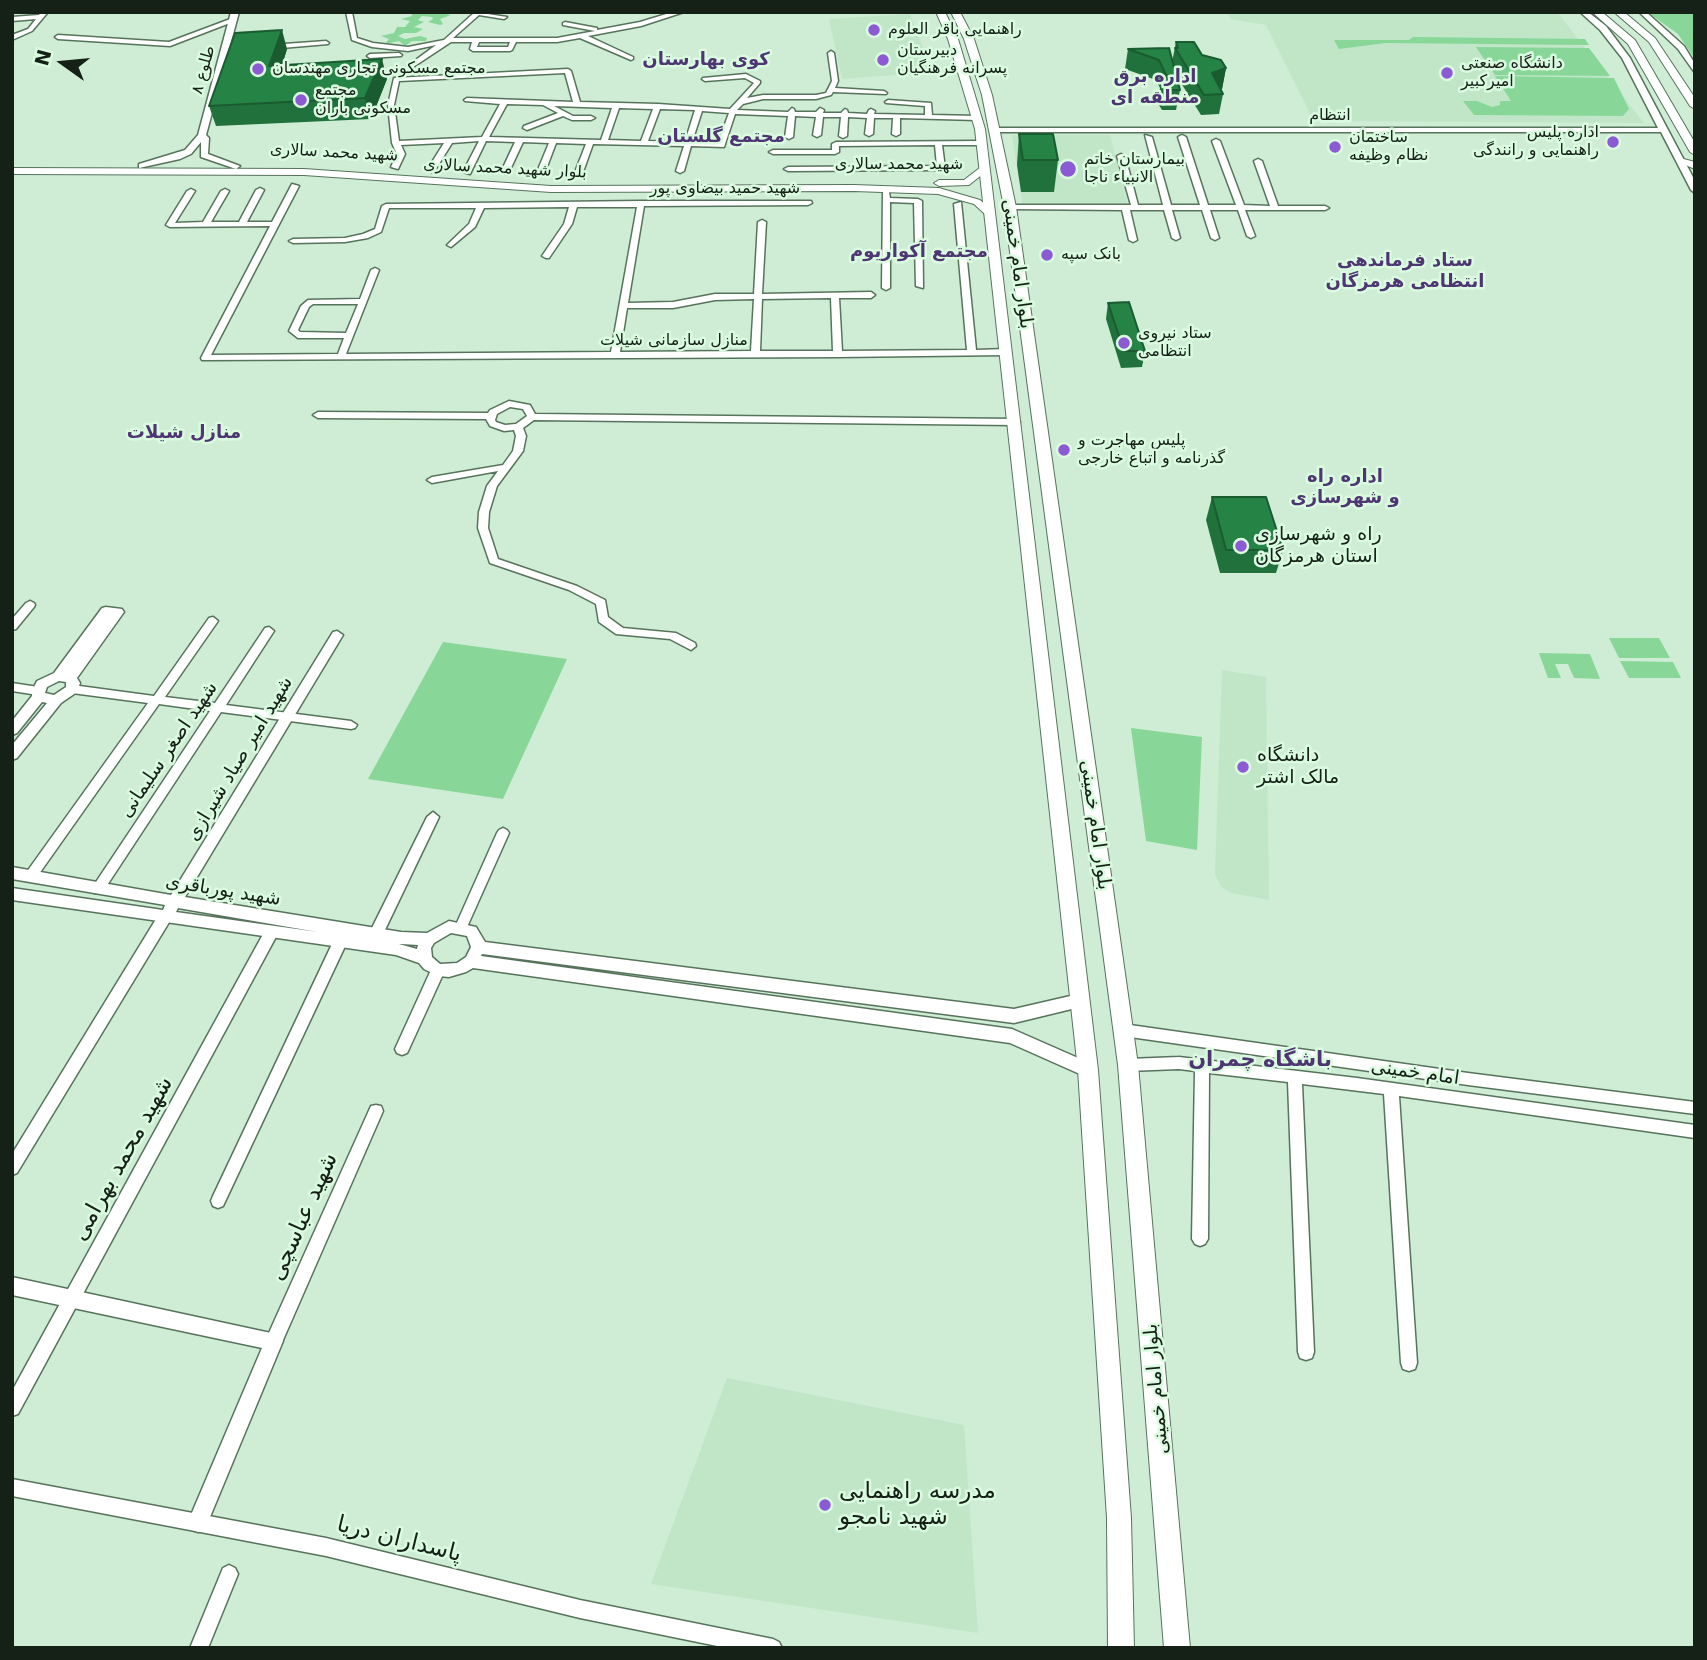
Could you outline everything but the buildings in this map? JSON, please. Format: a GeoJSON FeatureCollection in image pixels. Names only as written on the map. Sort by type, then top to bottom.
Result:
{"type":"FeatureCollection","features":[{"type":"Feature","properties":{"kind":"main road","name":"بلوار امام خمینی"},"geometry":{"type":"LineString","coordinates":[[940,12],[953,39],[976,116],[981,144],[1039,623],[1088,1070],[1119,1518],[1121,1648]]}},
{"type":"Feature","properties":{"kind":"main road","name":"بلوار امام خمینی"},"geometry":{"type":"LineString","coordinates":[[956,12],[969,39],[996,130],[1010,207],[1128,1065],[1177,1648]]}},
{"type":"Feature","properties":{"kind":"main road"},"geometry":{"type":"LineString","coordinates":[[1596,12],[1632,42],[1695,152]]}},
{"type":"Feature","properties":{"kind":"main road"},"geometry":{"type":"LineString","coordinates":[[1618,12],[1652,40],[1695,106]]}},
{"type":"Feature","properties":{"kind":"main road"},"geometry":{"type":"LineString","coordinates":[[1680,159],[1695,166]]}},
{"type":"Feature","properties":{"kind":"main road","name":"شهید محمد سالاری"},"geometry":{"type":"LineString","coordinates":[[12,165],[336,166],[510,181],[887,185],[958,184],[971,181],[984,169]]}},
{"type":"Feature","properties":{"kind":"main road","name":"بلوار شهید محمد سالاری"},"geometry":{"type":"LineString","coordinates":[[12,171],[304,172],[551,189],[887,185],[958,195],[977,202],[990,213]]}},
{"type":"Feature","properties":{"kind":"main road"},"geometry":{"type":"LineString","coordinates":[[1039,623],[1066,622]]}},
{"type":"Feature","properties":{"kind":"street"},"geometry":{"type":"LineString","coordinates":[[349,12],[354,39],[372,45],[419,49]]}},
{"type":"Feature","properties":{"kind":"street"},"geometry":{"type":"LineString","coordinates":[[478,38],[473,49],[510,49],[514,40],[557,40],[681,12]]}},
{"type":"Feature","properties":{"kind":"street"},"geometry":{"type":"LineString","coordinates":[[1583,12],[1614,40],[1695,190]]}},
{"type":"Feature","properties":{"kind":"street"},"geometry":{"type":"LineString","coordinates":[[1642,12],[1681,48],[1695,71]]}},
{"type":"Feature","properties":{"kind":"street"},"geometry":{"type":"LineString","coordinates":[[404,71],[445,42],[479,13],[504,17]]}},
{"type":"Feature","properties":{"kind":"street"},"geometry":{"type":"LineString","coordinates":[[12,19],[43,15]]}},
{"type":"Feature","properties":{"kind":"street"},"geometry":{"type":"LineString","coordinates":[[12,38],[30,30],[43,15]]}},
{"type":"Feature","properties":{"kind":"street"},"geometry":{"type":"LineString","coordinates":[[58,37],[170,44],[234,16]]}},
{"type":"Feature","properties":{"kind":"street","name":"طلوع ۸"},"geometry":{"type":"LineString","coordinates":[[201,135],[234,16]]}},
{"type":"Feature","properties":{"kind":"street"},"geometry":{"type":"LineString","coordinates":[[565,24],[606,31]]}},
{"type":"Feature","properties":{"kind":"street"},"geometry":{"type":"LineString","coordinates":[[460,29],[478,38]]}},
{"type":"Feature","properties":{"kind":"street"},"geometry":{"type":"LineString","coordinates":[[581,35],[631,58]]}},
{"type":"Feature","properties":{"kind":"street"},"geometry":{"type":"LineString","coordinates":[[370,55],[402,55],[445,42],[478,38]]}},
{"type":"Feature","properties":{"kind":"street"},"geometry":{"type":"LineString","coordinates":[[262,47],[326,43]]}},
{"type":"Feature","properties":{"kind":"street"},"geometry":{"type":"LineString","coordinates":[[224,49],[237,48]]}},
{"type":"Feature","properties":{"kind":"street"},"geometry":{"type":"LineString","coordinates":[[831,53],[835,73],[832,90]]}},
{"type":"Feature","properties":{"kind":"street"},"geometry":{"type":"LineString","coordinates":[[395,167],[401,154],[396,143],[391,105],[396,79],[568,71],[578,103]]}},
{"type":"Feature","properties":{"kind":"street"},"geometry":{"type":"LineString","coordinates":[[396,143],[484,139],[721,145],[733,110],[758,82],[746,76],[705,79]]}},
{"type":"Feature","properties":{"kind":"street"},"geometry":{"type":"LineString","coordinates":[[740,102],[763,97],[821,97],[832,90],[884,93]]}},
{"type":"Feature","properties":{"kind":"street"},"geometry":{"type":"LineString","coordinates":[[467,100],[976,116]]}},
{"type":"Feature","properties":{"kind":"street"},"geometry":{"type":"LineString","coordinates":[[467,172],[505,102]]}},
{"type":"Feature","properties":{"kind":"street"},"geometry":{"type":"LineString","coordinates":[[888,102],[929,104],[929,115]]}},
{"type":"Feature","properties":{"kind":"street"},"geometry":{"type":"LineString","coordinates":[[544,103],[572,118],[591,118]]}},
{"type":"Feature","properties":{"kind":"street"},"geometry":{"type":"LineString","coordinates":[[604,142],[616,105]]}},
{"type":"Feature","properties":{"kind":"street"},"geometry":{"type":"LineString","coordinates":[[644,143],[658,106]]}},
{"type":"Feature","properties":{"kind":"street"},"geometry":{"type":"LineString","coordinates":[[680,171],[699,108]]}},
{"type":"Feature","properties":{"kind":"street"},"geometry":{"type":"LineString","coordinates":[[789,137],[792,112]]}},
{"type":"Feature","properties":{"kind":"street"},"geometry":{"type":"LineString","coordinates":[[817,135],[820,112]]}},
{"type":"Feature","properties":{"kind":"street"},"geometry":{"type":"LineString","coordinates":[[843,136],[844,113]]}},
{"type":"Feature","properties":{"kind":"street"},"geometry":{"type":"LineString","coordinates":[[871,113],[897,116],[929,115]]}},
{"type":"Feature","properties":{"kind":"street"},"geometry":{"type":"LineString","coordinates":[[869,134],[871,113]]}},
{"type":"Feature","properties":{"kind":"street"},"geometry":{"type":"LineString","coordinates":[[527,128],[562,114]]}},
{"type":"Feature","properties":{"kind":"street"},"geometry":{"type":"LineString","coordinates":[[896,134],[897,116]]}},
{"type":"Feature","properties":{"kind":"street","name":"انتظام"},"geometry":{"type":"LineString","coordinates":[[996,130],[1664,130]]}},
{"type":"Feature","properties":{"kind":"street"},"geometry":{"type":"LineString","coordinates":[[142,166],[188,152],[201,135],[205,138],[204,155],[236,166]]}},
{"type":"Feature","properties":{"kind":"street"},"geometry":{"type":"LineString","coordinates":[[1148,137],[1176,238]]}},
{"type":"Feature","properties":{"kind":"street"},"geometry":{"type":"LineString","coordinates":[[1182,137],[1215,237]]}},
{"type":"Feature","properties":{"kind":"street"},"geometry":{"type":"LineString","coordinates":[[505,172],[520,140]]}},
{"type":"Feature","properties":{"kind":"street"},"geometry":{"type":"LineString","coordinates":[[431,170],[449,141]]}},
{"type":"Feature","properties":{"kind":"street"},"geometry":{"type":"LineString","coordinates":[[541,172],[553,141]]}},
{"type":"Feature","properties":{"kind":"street"},"geometry":{"type":"LineString","coordinates":[[1216,141],[1251,236]]}},
{"type":"Feature","properties":{"kind":"street"},"geometry":{"type":"LineString","coordinates":[[579,172],[590,142]]}},
{"type":"Feature","properties":{"kind":"street"},"geometry":{"type":"LineString","coordinates":[[835,169],[836,144],[981,144]]}},
{"type":"Feature","properties":{"kind":"street"},"geometry":{"type":"LineString","coordinates":[[788,169],[941,168],[939,145]]}},
{"type":"Feature","properties":{"kind":"street"},"geometry":{"type":"LineString","coordinates":[[773,152],[835,152]]}},
{"type":"Feature","properties":{"kind":"street"},"geometry":{"type":"LineString","coordinates":[[1121,156],[1135,207]]}},
{"type":"Feature","properties":{"kind":"street"},"geometry":{"type":"LineString","coordinates":[[1258,161],[1275,208]]}},
{"type":"Feature","properties":{"kind":"street"},"geometry":{"type":"LineString","coordinates":[[886,288],[887,185]]}},
{"type":"Feature","properties":{"kind":"street"},"geometry":{"type":"LineString","coordinates":[[295,186],[205,358],[341,357],[374,270]]}},
{"type":"Feature","properties":{"kind":"street"},"geometry":{"type":"LineString","coordinates":[[242,224],[260,190]]}},
{"type":"Feature","properties":{"kind":"street"},"geometry":{"type":"LineString","coordinates":[[191,191],[170,225],[276,224]]}},
{"type":"Feature","properties":{"kind":"street"},"geometry":{"type":"LineString","coordinates":[[206,224],[225,191]]}},
{"type":"Feature","properties":{"kind":"street"},"geometry":{"type":"LineString","coordinates":[[886,200],[918,201],[920,286]]}},
{"type":"Feature","properties":{"kind":"street","name":"شهید حمید بیضاوی پور"},"geometry":{"type":"LineString","coordinates":[[293,241],[345,240],[365,236],[378,230],[386,206],[808,202]]}},
{"type":"Feature","properties":{"kind":"street"},"geometry":{"type":"LineString","coordinates":[[615,355],[641,203]]}},
{"type":"Feature","properties":{"kind":"street"},"geometry":{"type":"LineString","coordinates":[[451,245],[471,225],[482,204]]}},
{"type":"Feature","properties":{"kind":"street"},"geometry":{"type":"LineString","coordinates":[[546,256],[568,225],[574,204]]}},
{"type":"Feature","properties":{"kind":"street"},"geometry":{"type":"LineString","coordinates":[[958,204],[972,352]]}},
{"type":"Feature","properties":{"kind":"street"},"geometry":{"type":"LineString","coordinates":[[1010,207],[1325,208]]}},
{"type":"Feature","properties":{"kind":"street"},"geometry":{"type":"LineString","coordinates":[[1125,207],[1133,240]]}},
{"type":"Feature","properties":{"kind":"street"},"geometry":{"type":"LineString","coordinates":[[755,354],[762,222]]}},
{"type":"Feature","properties":{"kind":"street"},"geometry":{"type":"LineString","coordinates":[[624,306],[667,306],[705,298],[871,295]]}},
{"type":"Feature","properties":{"kind":"street"},"geometry":{"type":"LineString","coordinates":[[835,296],[838,354]]}},
{"type":"Feature","properties":{"kind":"street"},"geometry":{"type":"LineString","coordinates":[[349,336],[298,335],[293,331],[305,306],[311,302],[363,301]]}},
{"type":"Feature","properties":{"kind":"street","name":"منازل سازمانی شیلات"},"geometry":{"type":"LineString","coordinates":[[341,357],[1006,352]]}},
{"type":"Feature","properties":{"kind":"street"},"geometry":{"type":"LineString","coordinates":[[318,415],[491,416],[502,406],[515,404],[530,410],[532,417]]}},
{"type":"Feature","properties":{"kind":"street"},"geometry":{"type":"LineString","coordinates":[[491,416],[490,420],[497,426],[518,427],[532,417],[1015,422]]}},
{"type":"Feature","properties":{"kind":"street"},"geometry":{"type":"LineString","coordinates":[[518,427],[521,436],[518,451],[492,486],[484,512],[483,528],[494,561],[573,588],[601,602],[603,619],[620,631],[672,636],[691,646]]}},
{"type":"Feature","properties":{"kind":"street"},"geometry":{"type":"LineString","coordinates":[[432,480],[506,467]]}},
{"type":"Feature","properties":{"kind":"street"},"geometry":{"type":"LineString","coordinates":[[12,626],[30,605]]}},
{"type":"Feature","properties":{"kind":"street"},"geometry":{"type":"LineString","coordinates":[[12,755],[56,700],[106,611],[118,612],[67,681]]}},
{"type":"Feature","properties":{"kind":"street"},"geometry":{"type":"LineString","coordinates":[[30,877],[213,621]]}},
{"type":"Feature","properties":{"kind":"street","name":"شهید اصغر سلیمانی"},"geometry":{"type":"LineString","coordinates":[[98,889],[269,631]]}},
{"type":"Feature","properties":{"kind":"street","name":"شهید امیر صیاد شیرازی"},"geometry":{"type":"LineString","coordinates":[[170,909],[289,718],[337,635]]}},
{"type":"Feature","properties":{"kind":"street"},"geometry":{"type":"LineString","coordinates":[[12,730],[48,680],[67,681],[157,700],[351,726]]}},
{"type":"Feature","properties":{"kind":"street"},"geometry":{"type":"LineString","coordinates":[[12,687],[56,700]]}},
{"type":"Feature","properties":{"kind":"street"},"geometry":{"type":"LineString","coordinates":[[376,934],[433,817]]}},
{"type":"Feature","properties":{"kind":"street"},"geometry":{"type":"LineString","coordinates":[[461,927],[503,833]]}},
{"type":"Feature","properties":{"kind":"street","name":"شهید پورباقری"},"geometry":{"type":"LineString","coordinates":[[12,873],[98,889],[170,909],[272,931],[396,948],[424,958]]}},
{"type":"Feature","properties":{"kind":"street"},"geometry":{"type":"LineString","coordinates":[[71,901],[80,886]]}},
{"type":"Feature","properties":{"kind":"street","name":"شهید پورباقری"},"geometry":{"type":"LineString","coordinates":[[12,894],[429,939]]}},
{"type":"Feature","properties":{"kind":"street"},"geometry":{"type":"LineString","coordinates":[[12,1168],[170,909]]}},
{"type":"Feature","properties":{"kind":"street"},"geometry":{"type":"LineString","coordinates":[[474,954],[477,938],[471,931],[461,927],[449,928],[429,939],[424,948],[424,958],[429,965],[438,970],[449,971],[474,954],[603,962],[1014,1016],[1079,1001]]}},
{"type":"Feature","properties":{"kind":"street","name":"شهید محمد بهرامی"},"geometry":{"type":"LineString","coordinates":[[12,1408],[272,931]]}},
{"type":"Feature","properties":{"kind":"street"},"geometry":{"type":"LineString","coordinates":[[218,1201],[340,942]]}},
{"type":"Feature","properties":{"kind":"street"},"geometry":{"type":"LineString","coordinates":[[474,954],[597,978],[1012,1036],[1088,1070]]}},
{"type":"Feature","properties":{"kind":"street"},"geometry":{"type":"LineString","coordinates":[[597,978],[603,962]]}},
{"type":"Feature","properties":{"kind":"street"},"geometry":{"type":"LineString","coordinates":[[402,1049],[438,970]]}},
{"type":"Feature","properties":{"kind":"street"},"geometry":{"type":"LineString","coordinates":[[786,1004],[791,987]]}},
{"type":"Feature","properties":{"kind":"street"},"geometry":{"type":"LineString","coordinates":[[926,1023],[930,1007]]}},
{"type":"Feature","properties":{"kind":"street"},"geometry":{"type":"LineString","coordinates":[[1123,1030],[1361,1065],[1695,1108]]}},
{"type":"Feature","properties":{"kind":"street"},"geometry":{"type":"LineString","coordinates":[[1227,1046],[1229,1069]]}},
{"type":"Feature","properties":{"kind":"street","name":"امام خمینی"},"geometry":{"type":"LineString","coordinates":[[1128,1065],[1179,1063],[1363,1085],[1695,1132]]}},
{"type":"Feature","properties":{"kind":"street"},"geometry":{"type":"LineString","coordinates":[[1361,1065],[1363,1085]]}},
{"type":"Feature","properties":{"kind":"street"},"geometry":{"type":"LineString","coordinates":[[1200,1239],[1202,1066]]}},
{"type":"Feature","properties":{"kind":"street"},"geometry":{"type":"LineString","coordinates":[[1296,1077],[1306,1352]]}},
{"type":"Feature","properties":{"kind":"street"},"geometry":{"type":"LineString","coordinates":[[1468,1079],[1471,1100]]}},
{"type":"Feature","properties":{"kind":"street"},"geometry":{"type":"LineString","coordinates":[[1391,1089],[1409,1363]]}},
{"type":"Feature","properties":{"kind":"street"},"geometry":{"type":"LineString","coordinates":[[1583,1094],[1589,1117]]}},
{"type":"Feature","properties":{"kind":"street","name":"شهید عباسچی"},"geometry":{"type":"LineString","coordinates":[[274,1340],[376,1111]]}},
{"type":"Feature","properties":{"kind":"street"},"geometry":{"type":"LineString","coordinates":[[12,1286],[274,1340],[198,1522]]}},
{"type":"Feature","properties":{"kind":"street","name":"پاسداران دریا"},"geometry":{"type":"LineString","coordinates":[[12,1487],[326,1547],[580,1609],[773,1648]]}},
{"type":"Feature","properties":{"kind":"street"},"geometry":{"type":"LineString","coordinates":[[199,1648],[229,1574]]}},
{"type":"Feature","properties":{"kind":"shaded area","name":"دانشگاه صنعتی امیرکبیر"},"geometry":{"type":"Polygon","coordinates":[[[1226,12],[1557,12],[1644,123],[1314,121],[1266,25],[1231,19],[1226,12]]]}},
{"type":"Feature","properties":{"kind":"shaded area"},"geometry":{"type":"Polygon","coordinates":[[[910,14],[932,72],[842,79],[829,19],[910,14]]]}},
{"type":"Feature","properties":{"kind":"shaded area","name":"بیمارستان خاتم الانبیاء ناجا"},"geometry":{"type":"Polygon","coordinates":[[[1012,135],[1110,135],[1128,206],[1023,206],[1012,135]]]}},
{"type":"Feature","properties":{"kind":"shaded area","name":"دانشگاه مالک اشتر"},"geometry":{"type":"Polygon","coordinates":[[[1222,670],[1266,677],[1269,900],[1232,893],[1221,887],[1215,874],[1222,670]]]}},
{"type":"Feature","properties":{"kind":"shaded area","name":"مدرسه راهنمایی شهید نامجو"},"geometry":{"type":"Polygon","coordinates":[[[727,1378],[964,1425],[978,1633],[651,1584],[727,1378]]]}},
{"type":"Feature","properties":{"kind":"green space"},"geometry":{"type":"Polygon","coordinates":[[[411,12],[451,15],[440,19],[443,24],[440,25],[428,22],[432,17],[422,16],[418,20],[424,22],[414,27],[423,29],[398,36],[405,39],[420,36],[427,38],[426,41],[412,41],[405,46],[399,41],[385,44],[389,39],[381,36],[394,33],[397,27],[405,27],[410,21],[401,19],[412,16],[411,12]]]}},
{"type":"Feature","properties":{"kind":"green space"},"geometry":{"type":"Polygon","coordinates":[[[1647,12],[1695,12],[1695,59],[1678,34],[1647,12]]]}},
{"type":"Feature","properties":{"kind":"green space"},"geometry":{"type":"Polygon","coordinates":[[[1413,37],[1585,39],[1589,45],[1385,43],[1339,49],[1334,40],[1409,40],[1413,37]]]}},
{"type":"Feature","properties":{"kind":"green space"},"geometry":{"type":"Polygon","coordinates":[[[1476,47],[1589,48],[1610,76],[1495,75],[1476,47]]]}},
{"type":"Feature","properties":{"kind":"green space"},"geometry":{"type":"Polygon","coordinates":[[[1495,76],[1614,78],[1629,109],[1623,116],[1474,115],[1463,101],[1477,101],[1492,107],[1500,105],[1500,101],[1511,101],[1495,76]]]}},
{"type":"Feature","properties":{"kind":"green space"},"geometry":{"type":"Polygon","coordinates":[[[1609,638],[1659,638],[1670,658],[1619,658],[1609,638]]]}},
{"type":"Feature","properties":{"kind":"green space"},"geometry":{"type":"Polygon","coordinates":[[[443,642],[567,659],[503,799],[368,779],[443,642]]]}},
{"type":"Feature","properties":{"kind":"green space"},"geometry":{"type":"Polygon","coordinates":[[[1539,653],[1590,654],[1600,679],[1574,678],[1568,664],[1555,664],[1561,678],[1548,678],[1539,653]]]}},
{"type":"Feature","properties":{"kind":"green space"},"geometry":{"type":"Polygon","coordinates":[[[1620,661],[1673,662],[1681,678],[1629,678],[1620,661]]]}},
{"type":"Feature","properties":{"kind":"green space"},"geometry":{"type":"Polygon","coordinates":[[[1131,728],[1202,737],[1197,850],[1146,841],[1131,728]]]}},
{"type":"Feature","properties":{"kind":"place","name":"راهنمایی باقر العلوم"},"geometry":{"type":"Point","coordinates":[874,30]}},
{"type":"Feature","properties":{"kind":"place","name":"دبیرستان پسرانه فرهنگیان"},"geometry":{"type":"Point","coordinates":[883,60]}},
{"type":"Feature","properties":{"kind":"place","name":"مجتمع مسکونی تجاری مهندسان"},"geometry":{"type":"Point","coordinates":[258,69]}},
{"type":"Feature","properties":{"kind":"place","name":"دانشگاه صنعتی امیرکبیر"},"geometry":{"type":"Point","coordinates":[1447,73]}},
{"type":"Feature","properties":{"kind":"place","name":"مجتمع مسکونی باران"},"geometry":{"type":"Point","coordinates":[301,100]}},
{"type":"Feature","properties":{"kind":"place","name":"اداره پلیس راهنمایی و رانندگی"},"geometry":{"type":"Point","coordinates":[1613,142]}},
{"type":"Feature","properties":{"kind":"place","name":"ساختمان نظام وظیفه"},"geometry":{"type":"Point","coordinates":[1335,147]}},
{"type":"Feature","properties":{"kind":"place","name":"بیمارستان خاتم الانبیاء ناجا"},"geometry":{"type":"Point","coordinates":[1068,169]}},
{"type":"Feature","properties":{"kind":"place","name":"بانک سپه"},"geometry":{"type":"Point","coordinates":[1047,255]}},
{"type":"Feature","properties":{"kind":"place","name":"ستاد نیروی انتظامی"},"geometry":{"type":"Point","coordinates":[1124,343]}},
{"type":"Feature","properties":{"kind":"place","name":"پلیس مهاجرت و گذرنامه و اتباع خارجى"},"geometry":{"type":"Point","coordinates":[1064,450]}},
{"type":"Feature","properties":{"kind":"place","name":"راه و شهرسازی استان هرمزگان"},"geometry":{"type":"Point","coordinates":[1241,546]}},
{"type":"Feature","properties":{"kind":"place","name":"دانشگاه مالک اشتر"},"geometry":{"type":"Point","coordinates":[1243,767]}},
{"type":"Feature","properties":{"kind":"place","name":"مدرسه راهنمایی شهید نامجو"},"geometry":{"type":"Point","coordinates":[825,1505]}},
{"type":"Feature","properties":{"kind":"district","name":"کوی بهارستان"},"geometry":{"type":"Point","coordinates":[706,60]}},
{"type":"Feature","properties":{"kind":"district","name":"اداره برق منطقه ای"},"geometry":{"type":"Point","coordinates":[1155,87]}},
{"type":"Feature","properties":{"kind":"district","name":"مجتمع گلستان"},"geometry":{"type":"Point","coordinates":[721,137]}},
{"type":"Feature","properties":{"kind":"district","name":"مجتمع آکواریوم"},"geometry":{"type":"Point","coordinates":[919,252]}},
{"type":"Feature","properties":{"kind":"district","name":"ستاد فرماندهی انتظامی هرمزگان"},"geometry":{"type":"Point","coordinates":[1405,271]}},
{"type":"Feature","properties":{"kind":"district","name":"منازل شیلات"},"geometry":{"type":"Point","coordinates":[184,433]}},
{"type":"Feature","properties":{"kind":"district","name":"اداره راه و شهرسازی"},"geometry":{"type":"Point","coordinates":[1345,487]}},
{"type":"Feature","properties":{"kind":"district","name":"باشگاه چمران"},"geometry":{"type":"Point","coordinates":[1260,1061]}}]}
